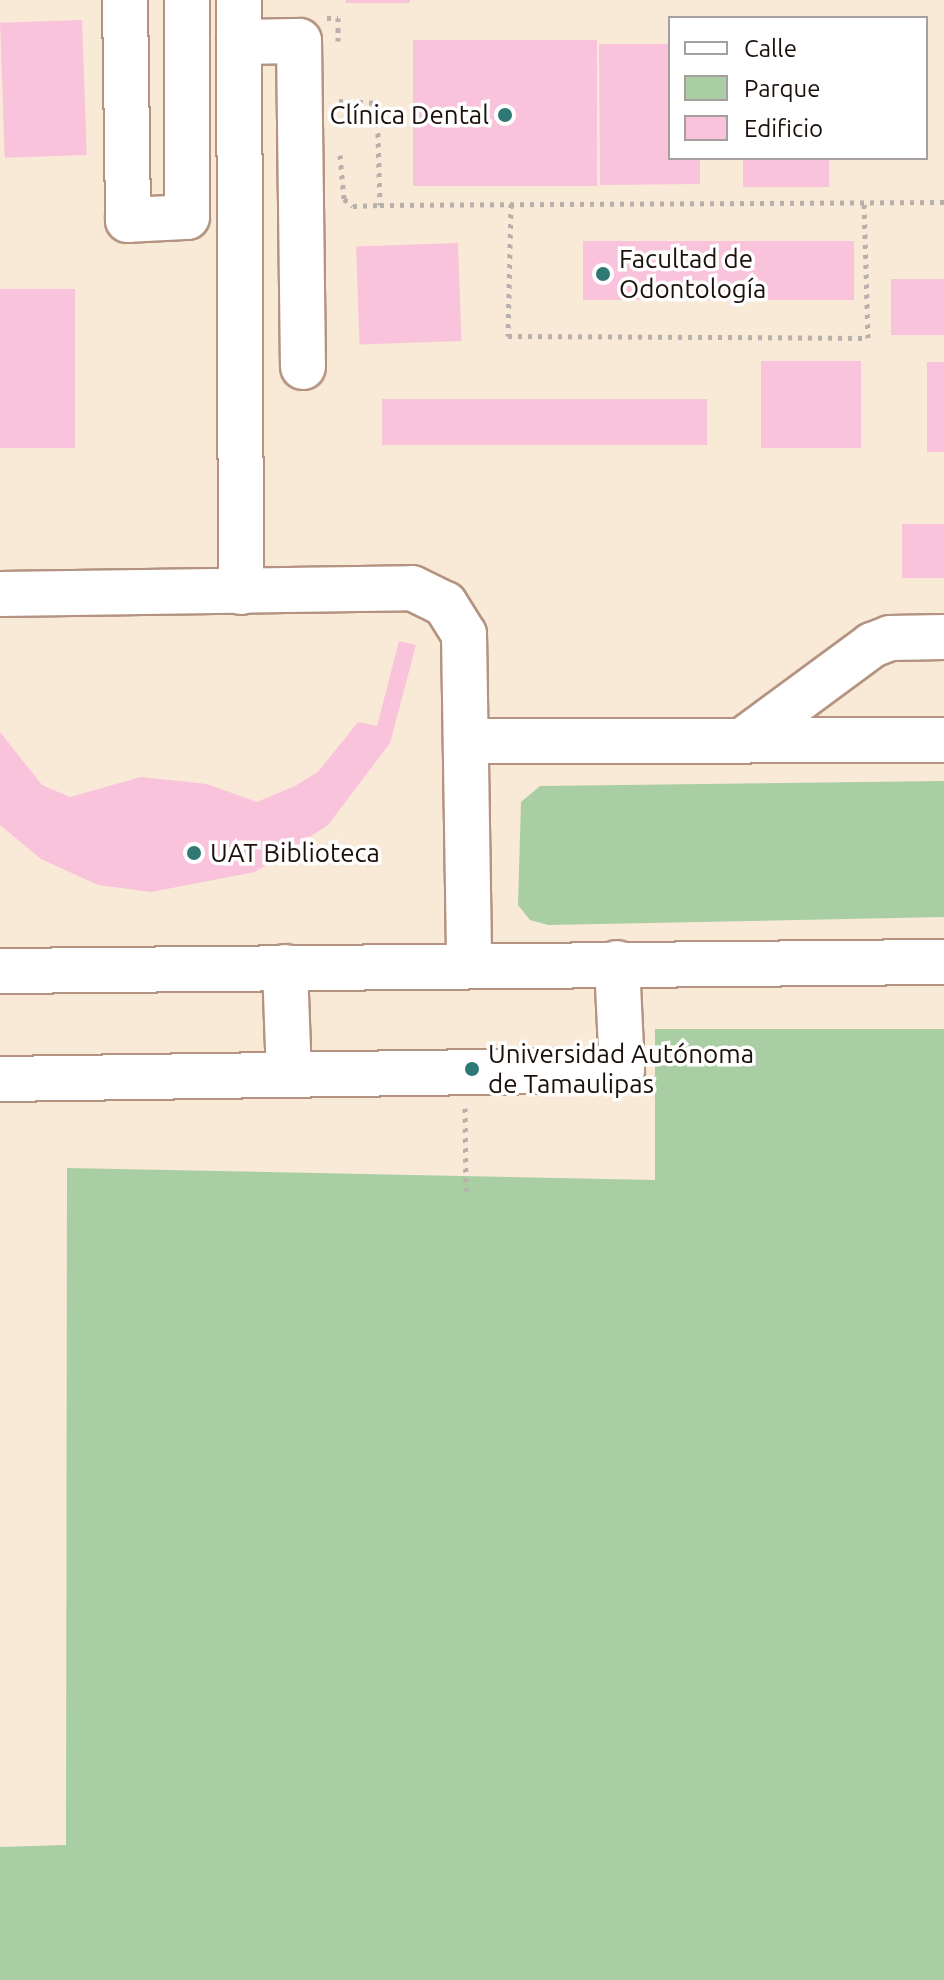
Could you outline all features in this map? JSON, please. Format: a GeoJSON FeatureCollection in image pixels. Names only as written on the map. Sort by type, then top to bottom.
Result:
{"type":"FeatureCollection","features":[{"type":"Feature","properties":{"kind":"street"},"geometry":{"type":"LineString","coordinates":[[125,0],[128,220],[187,217],[187,0]]}},
{"type":"Feature","properties":{"kind":"street"},"geometry":{"type":"LineString","coordinates":[[241,592],[239,21],[299,41],[303,367]]}},
{"type":"Feature","properties":{"kind":"street"},"geometry":{"type":"LineString","coordinates":[[0,594],[412,588],[445,604],[464,634],[469,965]]}},
{"type":"Feature","properties":{"kind":"street"},"geometry":{"type":"LineString","coordinates":[[742,741],[872,645],[890,638],[944,637]]}},
{"type":"Feature","properties":{"kind":"street"},"geometry":{"type":"LineString","coordinates":[[466,741],[944,740]]}},
{"type":"Feature","properties":{"kind":"street"},"geometry":{"type":"LineString","coordinates":[[0,971],[944,962]]}},
{"type":"Feature","properties":{"kind":"street"},"geometry":{"type":"LineString","coordinates":[[0,1079],[622,1070],[617,963]]}},
{"type":"Feature","properties":{"kind":"street"},"geometry":{"type":"LineString","coordinates":[[285,967],[289,1074]]}},
{"type":"Feature","properties":{"kind":"path"},"geometry":{"type":"LineString","coordinates":[[339,101],[377,103],[380,205],[944,202]]}},
{"type":"Feature","properties":{"kind":"path"},"geometry":{"type":"LineString","coordinates":[[511,204],[508,336],[868,338],[864,201]]}},
{"type":"Feature","properties":{"kind":"path"},"geometry":{"type":"LineString","coordinates":[[464,1072],[466,1191]]}},
{"type":"Feature","properties":{"kind":"shaded area","name":"Universidad Autónoma de Tamaulipas"},"geometry":{"type":"Polygon","coordinates":[[[0,0],[944,0],[944,1980],[0,1980],[0,0]]]}},
{"type":"Feature","properties":{"kind":"green space"},"geometry":{"type":"Polygon","coordinates":[[[944,781],[944,917],[548,925],[530,920],[518,905],[521,802],[540,786],[944,781]]]}},
{"type":"Feature","properties":{"kind":"green space"},"geometry":{"type":"Polygon","coordinates":[[[655,1029],[944,1029],[944,1980],[0,1980],[0,1847],[66,1845],[67,1168],[655,1180],[655,1029]]]}},
{"type":"Feature","properties":{"kind":"building"},"geometry":{"type":"Polygon","coordinates":[[[346,0],[410,0],[410,3],[346,3],[346,0]]]}},
{"type":"Feature","properties":{"kind":"building"},"geometry":{"type":"Polygon","coordinates":[[[82,20],[87,155],[5,158],[0,23],[82,20]]]}},
{"type":"Feature","properties":{"kind":"building","name":"Clínica Dental"},"geometry":{"type":"Polygon","coordinates":[[[413,40],[597,40],[597,186],[413,186],[413,40]]]}},
{"type":"Feature","properties":{"kind":"building"},"geometry":{"type":"Polygon","coordinates":[[[599,44],[668,44],[668,160],[700,160],[700,184],[600,185],[599,44]]]}},
{"type":"Feature","properties":{"kind":"building"},"geometry":{"type":"Polygon","coordinates":[[[743,160],[829,160],[829,187],[743,187],[743,160]]]}},
{"type":"Feature","properties":{"kind":"building"},"geometry":{"type":"Polygon","coordinates":[[[583,241],[854,241],[854,300],[583,300],[583,241]]]}},
{"type":"Feature","properties":{"kind":"building"},"geometry":{"type":"Polygon","coordinates":[[[458,243],[461,341],[359,345],[356,247],[458,243]]]}},
{"type":"Feature","properties":{"kind":"building"},"geometry":{"type":"Polygon","coordinates":[[[891,279],[944,279],[944,335],[891,335],[891,279]]]}},
{"type":"Feature","properties":{"kind":"building"},"geometry":{"type":"Polygon","coordinates":[[[0,289],[75,289],[75,448],[0,448],[0,289]]]}},
{"type":"Feature","properties":{"kind":"building"},"geometry":{"type":"Polygon","coordinates":[[[761,361],[861,361],[861,448],[761,448],[761,361]]]}},
{"type":"Feature","properties":{"kind":"building"},"geometry":{"type":"Polygon","coordinates":[[[927,362],[944,362],[944,452],[927,452],[927,362]]]}},
{"type":"Feature","properties":{"kind":"building"},"geometry":{"type":"Polygon","coordinates":[[[382,399],[707,399],[707,445],[382,445],[382,399]]]}},
{"type":"Feature","properties":{"kind":"building"},"geometry":{"type":"Polygon","coordinates":[[[902,524],[944,524],[944,578],[902,578],[902,524]]]}},
{"type":"Feature","properties":{"kind":"building"},"geometry":{"type":"Polygon","coordinates":[[[399,641],[416,645],[390,743],[328,825],[255,872],[151,892],[98,885],[41,859],[0,825],[0,732],[42,785],[70,797],[141,777],[207,784],[257,802],[295,786],[318,772],[358,722],[377,726],[399,641]]]}},
{"type":"Feature","properties":{"kind":"place","name":"Clínica Dental"},"geometry":{"type":"Point","coordinates":[505,115]}},
{"type":"Feature","properties":{"kind":"place","name":"Facultad de Odontología"},"geometry":{"type":"Point","coordinates":[603,274]}},
{"type":"Feature","properties":{"kind":"place","name":"UAT Biblioteca"},"geometry":{"type":"Point","coordinates":[194,853]}},
{"type":"Feature","properties":{"kind":"place","name":"Universidad Autónoma de Tamaulipas"},"geometry":{"type":"Point","coordinates":[472,1069]}}]}
